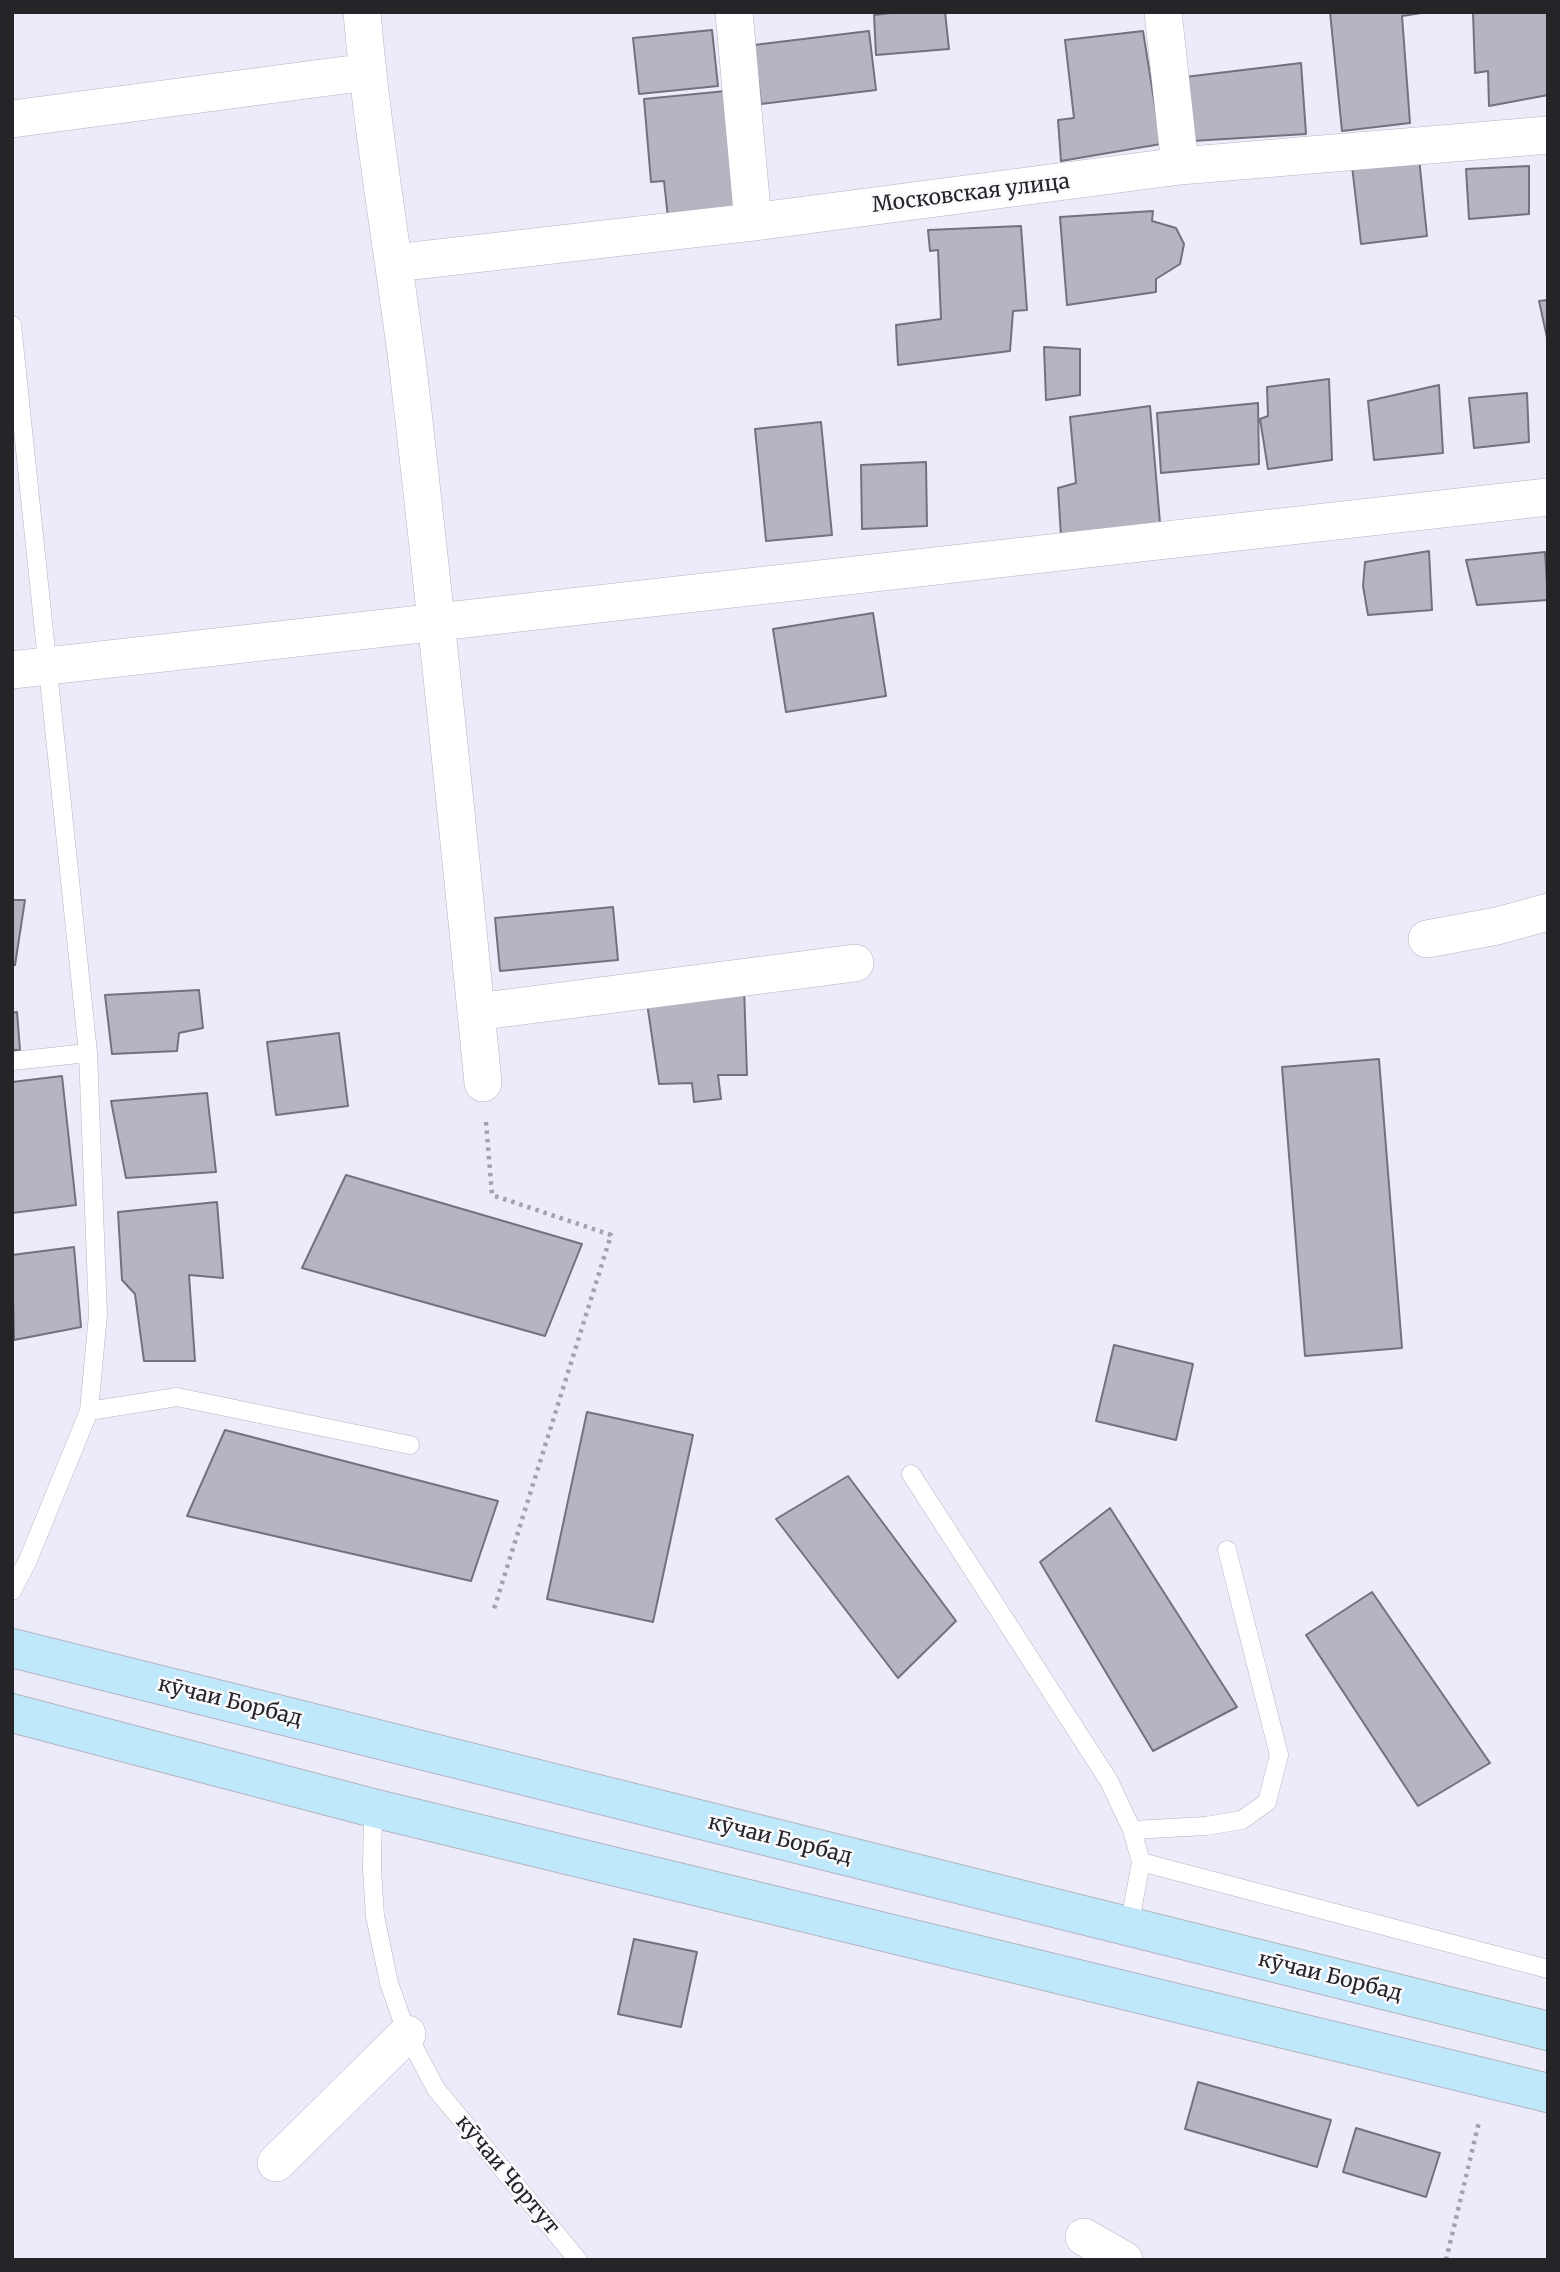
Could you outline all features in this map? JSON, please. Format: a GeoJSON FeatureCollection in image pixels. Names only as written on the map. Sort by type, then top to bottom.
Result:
{"type":"FeatureCollection","features":[{"type":"Feature","properties":{"kind":"main road","name":"кӯчаи Борбад"},"geometry":{"type":"LineString","coordinates":[[12,1648],[1548,2031]]}},
{"type":"Feature","properties":{"kind":"main road"},"geometry":{"type":"LineString","coordinates":[[12,1713],[373,1808],[1548,2093]]}},
{"type":"Feature","properties":{"kind":"street"},"geometry":{"type":"LineString","coordinates":[[362,12],[367,72],[395,263],[438,624],[482,1083]]}},
{"type":"Feature","properties":{"kind":"street"},"geometry":{"type":"LineString","coordinates":[[734,12],[753,222]]}},
{"type":"Feature","properties":{"kind":"street"},"geometry":{"type":"LineString","coordinates":[[1163,12],[1180,166]]}},
{"type":"Feature","properties":{"kind":"street"},"geometry":{"type":"LineString","coordinates":[[12,119],[367,72]]}},
{"type":"Feature","properties":{"kind":"street","name":"Московская улица"},"geometry":{"type":"LineString","coordinates":[[395,263],[753,222],[1180,166],[1548,135]]}},
{"type":"Feature","properties":{"kind":"street"},"geometry":{"type":"LineString","coordinates":[[12,670],[1548,497]]}},
{"type":"Feature","properties":{"kind":"street"},"geometry":{"type":"LineString","coordinates":[[1427,939],[1497,926],[1548,912]]}},
{"type":"Feature","properties":{"kind":"street"},"geometry":{"type":"LineString","coordinates":[[476,1012],[855,962]]}},
{"type":"Feature","properties":{"kind":"street"},"geometry":{"type":"LineString","coordinates":[[276,2163],[407,2034]]}},
{"type":"Feature","properties":{"kind":"street"},"geometry":{"type":"LineString","coordinates":[[1084,2237],[1124,2260]]}},
{"type":"Feature","properties":{"kind":"lane"},"geometry":{"type":"LineString","coordinates":[[12,325],[88,1053],[97,1314],[89,1411],[20,1558],[12,1591]]}},
{"type":"Feature","properties":{"kind":"lane"},"geometry":{"type":"LineString","coordinates":[[12,1061],[88,1053]]}},
{"type":"Feature","properties":{"kind":"lane"},"geometry":{"type":"LineString","coordinates":[[89,1411],[177,1397],[410,1445]]}},
{"type":"Feature","properties":{"kind":"lane"},"geometry":{"type":"LineString","coordinates":[[911,1474],[1109,1781],[1132,1830],[1141,1862],[1129,1927]]}},
{"type":"Feature","properties":{"kind":"lane"},"geometry":{"type":"LineString","coordinates":[[1132,1830],[1206,1826],[1242,1820],[1267,1802],[1279,1755],[1227,1550]]}},
{"type":"Feature","properties":{"kind":"lane","name":"кӯчаи Чортут"},"geometry":{"type":"LineString","coordinates":[[373,1808],[372,1869],[375,1916],[389,1983],[407,2034],[436,2090],[578,2260]]}},
{"type":"Feature","properties":{"kind":"lane"},"geometry":{"type":"LineString","coordinates":[[1141,1862],[1548,1969]]}},
{"type":"Feature","properties":{"kind":"path"},"geometry":{"type":"LineString","coordinates":[[482,1083],[492,1195],[611,1235],[494,1609]]}},
{"type":"Feature","properties":{"kind":"path"},"geometry":{"type":"LineString","coordinates":[[1446,2260],[1479,2122]]}},
{"type":"Feature","properties":{"kind":"building"},"geometry":{"type":"Polygon","coordinates":[[[945,12],[949,49],[876,55],[874,15],[945,12]]]}},
{"type":"Feature","properties":{"kind":"building"},"geometry":{"type":"Polygon","coordinates":[[[1330,12],[1428,12],[1402,16],[1410,123],[1342,131],[1330,12]]]}},
{"type":"Feature","properties":{"kind":"building"},"geometry":{"type":"Polygon","coordinates":[[[1473,12],[1548,12],[1548,95],[1489,106],[1488,71],[1475,73],[1473,12]]]}},
{"type":"Feature","properties":{"kind":"building"},"geometry":{"type":"Polygon","coordinates":[[[712,30],[718,86],[639,94],[633,38],[712,30]]]}},
{"type":"Feature","properties":{"kind":"building"},"geometry":{"type":"Polygon","coordinates":[[[869,31],[876,90],[761,104],[754,45],[869,31]]]}},
{"type":"Feature","properties":{"kind":"building"},"geometry":{"type":"Polygon","coordinates":[[[1143,31],[1161,144],[1061,161],[1058,120],[1074,118],[1065,40],[1143,31]]]}},
{"type":"Feature","properties":{"kind":"building"},"geometry":{"type":"Polygon","coordinates":[[[1301,63],[1306,134],[1192,141],[1185,77],[1301,63]]]}},
{"type":"Feature","properties":{"kind":"building"},"geometry":{"type":"Polygon","coordinates":[[[726,91],[737,212],[668,218],[664,181],[651,182],[644,99],[726,91]]]}},
{"type":"Feature","properties":{"kind":"building"},"geometry":{"type":"Polygon","coordinates":[[[1419,158],[1427,236],[1361,244],[1352,166],[1419,158]]]}},
{"type":"Feature","properties":{"kind":"building"},"geometry":{"type":"Polygon","coordinates":[[[1529,166],[1529,214],[1469,219],[1466,169],[1529,166]]]}},
{"type":"Feature","properties":{"kind":"building"},"geometry":{"type":"Polygon","coordinates":[[[1153,211],[1152,221],[1176,228],[1184,244],[1180,264],[1156,279],[1156,292],[1067,305],[1060,217],[1153,211]]]}},
{"type":"Feature","properties":{"kind":"building"},"geometry":{"type":"Polygon","coordinates":[[[1021,226],[1027,310],[1013,311],[1010,351],[898,365],[896,325],[941,319],[938,250],[930,251],[928,230],[1021,226]]]}},
{"type":"Feature","properties":{"kind":"building"},"geometry":{"type":"Polygon","coordinates":[[[1548,300],[1548,342],[1539,301],[1548,300]]]}},
{"type":"Feature","properties":{"kind":"building"},"geometry":{"type":"Polygon","coordinates":[[[1044,347],[1080,349],[1080,395],[1046,400],[1044,347]]]}},
{"type":"Feature","properties":{"kind":"building"},"geometry":{"type":"Polygon","coordinates":[[[1329,379],[1332,460],[1268,469],[1260,419],[1268,416],[1267,387],[1329,379]]]}},
{"type":"Feature","properties":{"kind":"building"},"geometry":{"type":"Polygon","coordinates":[[[1439,385],[1443,453],[1374,460],[1368,401],[1439,385]]]}},
{"type":"Feature","properties":{"kind":"building"},"geometry":{"type":"Polygon","coordinates":[[[1527,393],[1529,442],[1474,448],[1469,398],[1527,393]]]}},
{"type":"Feature","properties":{"kind":"building"},"geometry":{"type":"Polygon","coordinates":[[[1258,403],[1259,464],[1161,473],[1157,413],[1258,403]]]}},
{"type":"Feature","properties":{"kind":"building"},"geometry":{"type":"Polygon","coordinates":[[[1150,406],[1160,523],[1061,536],[1058,488],[1076,483],[1070,417],[1150,406]]]}},
{"type":"Feature","properties":{"kind":"building"},"geometry":{"type":"Polygon","coordinates":[[[821,422],[832,535],[766,541],[755,429],[821,422]]]}},
{"type":"Feature","properties":{"kind":"building"},"geometry":{"type":"Polygon","coordinates":[[[926,462],[927,526],[862,529],[861,465],[926,462]]]}},
{"type":"Feature","properties":{"kind":"building"},"geometry":{"type":"Polygon","coordinates":[[[1429,551],[1432,610],[1368,615],[1363,586],[1365,562],[1429,551]]]}},
{"type":"Feature","properties":{"kind":"building"},"geometry":{"type":"Polygon","coordinates":[[[1545,552],[1548,600],[1477,605],[1466,560],[1545,552]]]}},
{"type":"Feature","properties":{"kind":"building"},"geometry":{"type":"Polygon","coordinates":[[[873,613],[886,696],[786,712],[773,629],[873,613]]]}},
{"type":"Feature","properties":{"kind":"building"},"geometry":{"type":"Polygon","coordinates":[[[12,900],[25,900],[15,965],[12,965],[12,900]]]}},
{"type":"Feature","properties":{"kind":"building"},"geometry":{"type":"Polygon","coordinates":[[[613,907],[618,960],[500,971],[495,918],[613,907]]]}},
{"type":"Feature","properties":{"kind":"building"},"geometry":{"type":"Polygon","coordinates":[[[744,987],[747,1075],[718,1075],[721,1099],[694,1102],[692,1083],[659,1084],[647,1003],[744,987]]]}},
{"type":"Feature","properties":{"kind":"building"},"geometry":{"type":"Polygon","coordinates":[[[199,990],[203,1028],[179,1033],[177,1051],[112,1054],[105,995],[199,990]]]}},
{"type":"Feature","properties":{"kind":"building"},"geometry":{"type":"Polygon","coordinates":[[[17,1012],[20,1050],[12,1050],[12,1013],[17,1012]]]}},
{"type":"Feature","properties":{"kind":"building"},"geometry":{"type":"Polygon","coordinates":[[[339,1033],[348,1106],[276,1115],[267,1042],[339,1033]]]}},
{"type":"Feature","properties":{"kind":"building"},"geometry":{"type":"Polygon","coordinates":[[[1379,1059],[1402,1348],[1305,1356],[1282,1067],[1379,1059]]]}},
{"type":"Feature","properties":{"kind":"building"},"geometry":{"type":"Polygon","coordinates":[[[62,1076],[76,1205],[12,1213],[12,1082],[62,1076]]]}},
{"type":"Feature","properties":{"kind":"building"},"geometry":{"type":"Polygon","coordinates":[[[207,1093],[216,1172],[126,1178],[111,1101],[207,1093]]]}},
{"type":"Feature","properties":{"kind":"building"},"geometry":{"type":"Polygon","coordinates":[[[346,1175],[582,1244],[545,1336],[302,1268],[346,1175]]]}},
{"type":"Feature","properties":{"kind":"building"},"geometry":{"type":"Polygon","coordinates":[[[217,1202],[223,1278],[189,1275],[195,1361],[144,1361],[135,1294],[122,1280],[118,1212],[217,1202]]]}},
{"type":"Feature","properties":{"kind":"building"},"geometry":{"type":"Polygon","coordinates":[[[74,1247],[81,1327],[14,1340],[12,1255],[74,1247]]]}},
{"type":"Feature","properties":{"kind":"building"},"geometry":{"type":"Polygon","coordinates":[[[1114,1345],[1193,1364],[1176,1440],[1096,1421],[1114,1345]]]}},
{"type":"Feature","properties":{"kind":"building"},"geometry":{"type":"Polygon","coordinates":[[[587,1412],[693,1435],[653,1622],[547,1599],[587,1412]]]}},
{"type":"Feature","properties":{"kind":"building"},"geometry":{"type":"Polygon","coordinates":[[[225,1430],[498,1501],[471,1581],[187,1516],[225,1430]]]}},
{"type":"Feature","properties":{"kind":"building"},"geometry":{"type":"Polygon","coordinates":[[[848,1476],[956,1621],[898,1678],[776,1519],[848,1476]]]}},
{"type":"Feature","properties":{"kind":"building"},"geometry":{"type":"Polygon","coordinates":[[[1110,1508],[1237,1707],[1153,1751],[1040,1562],[1110,1508]]]}},
{"type":"Feature","properties":{"kind":"building"},"geometry":{"type":"Polygon","coordinates":[[[1372,1592],[1490,1763],[1418,1806],[1306,1635],[1372,1592]]]}},
{"type":"Feature","properties":{"kind":"building"},"geometry":{"type":"Polygon","coordinates":[[[634,1939],[697,1952],[681,2027],[618,2014],[634,1939]]]}},
{"type":"Feature","properties":{"kind":"building"},"geometry":{"type":"Polygon","coordinates":[[[1198,2082],[1331,2120],[1317,2167],[1185,2129],[1198,2082]]]}},
{"type":"Feature","properties":{"kind":"building"},"geometry":{"type":"Polygon","coordinates":[[[1356,2128],[1440,2153],[1426,2197],[1343,2172],[1356,2128]]]}}]}
